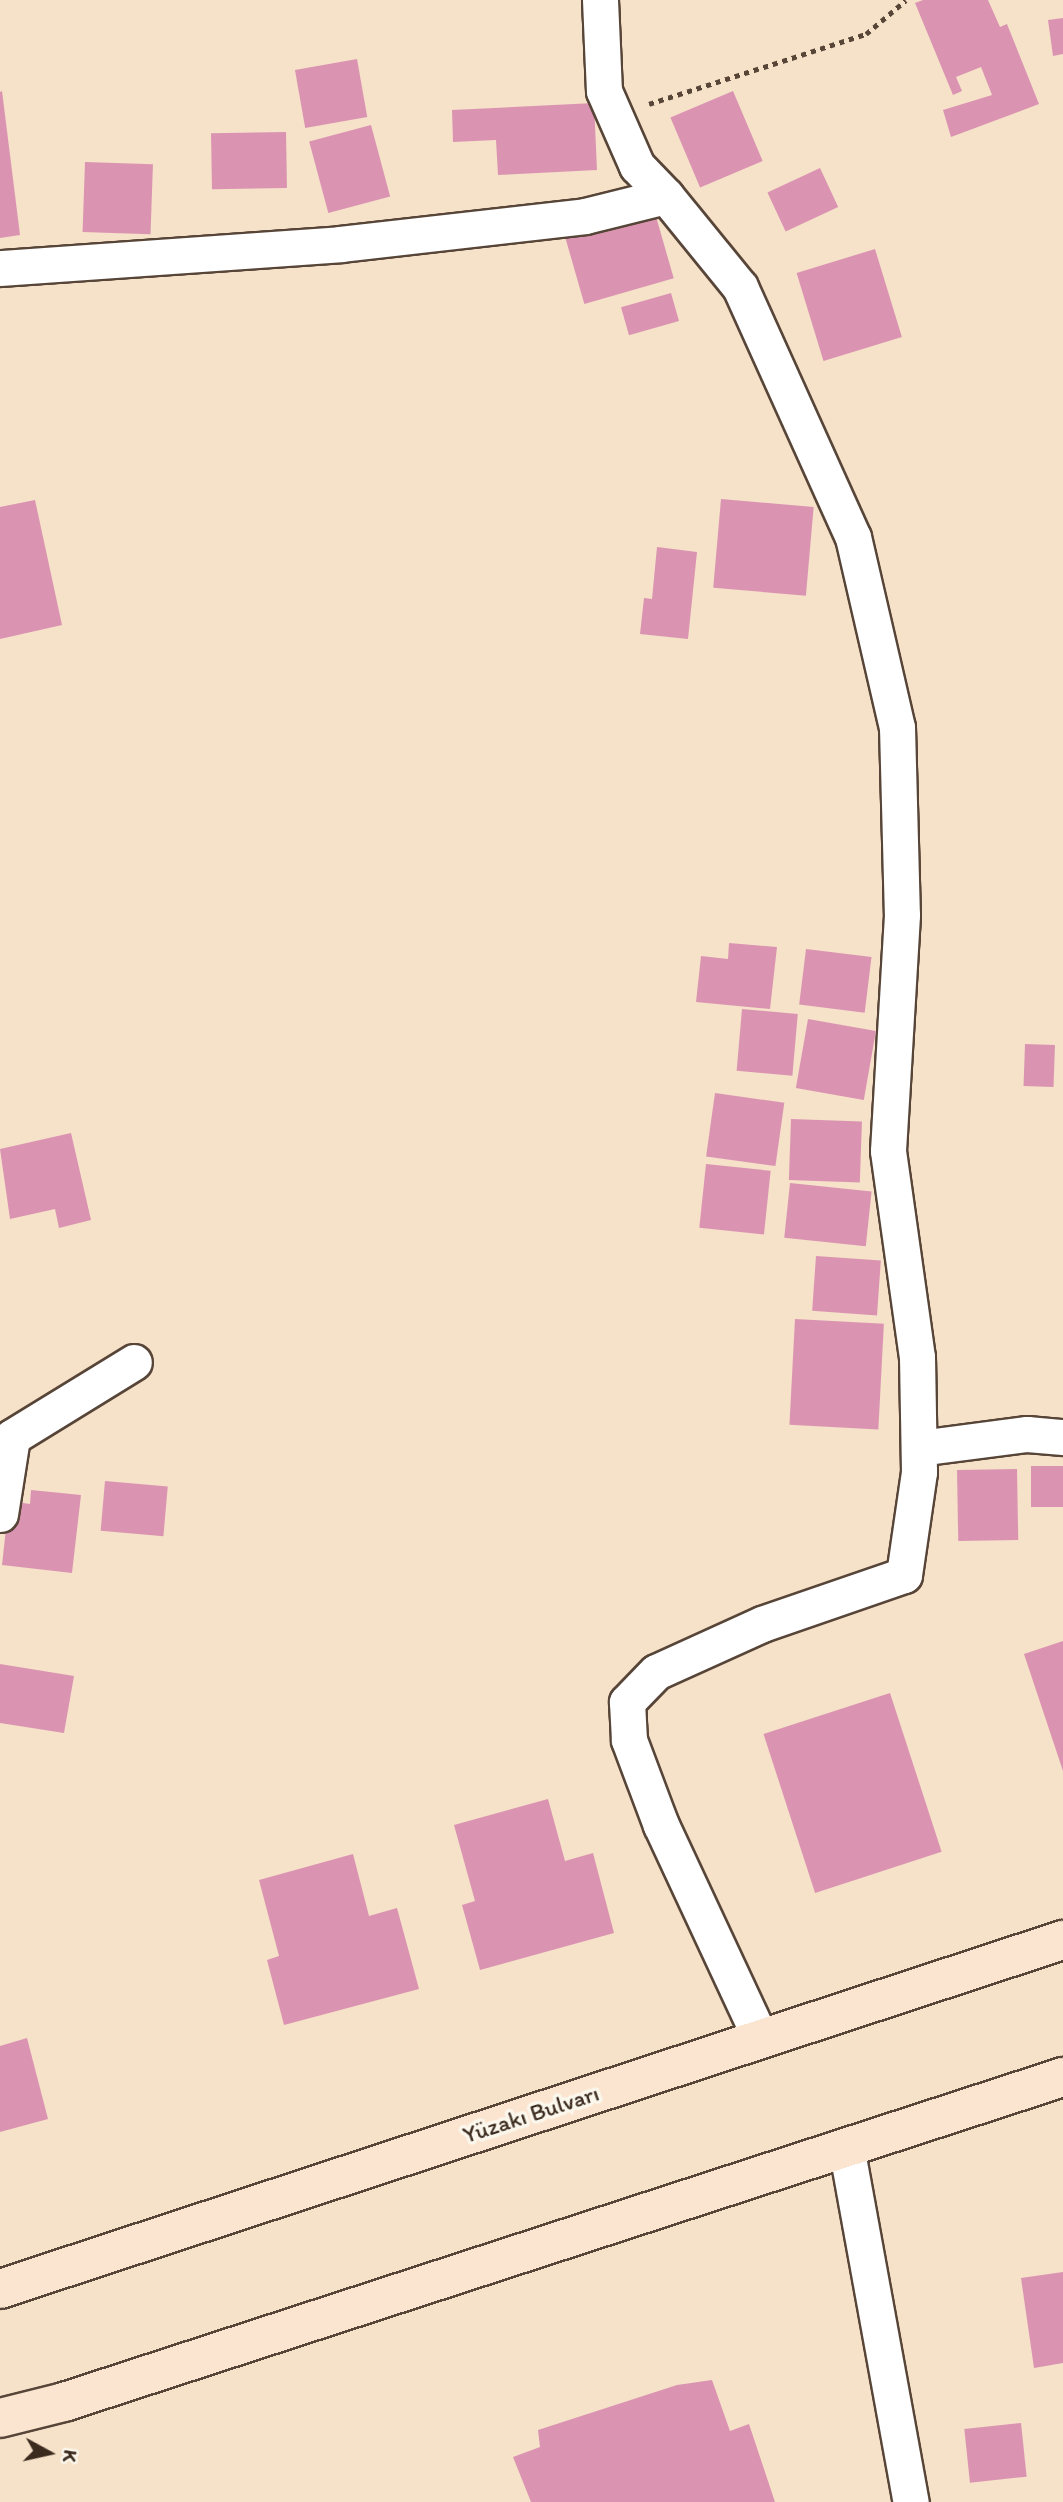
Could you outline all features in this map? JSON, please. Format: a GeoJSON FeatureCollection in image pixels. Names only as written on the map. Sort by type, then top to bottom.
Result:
{"type":"FeatureCollection","features":[{"type":"Feature","properties":{"kind":"main road","name":"Yüzakı Bulvarı"},"geometry":{"type":"LineString","coordinates":[[0,2289],[1063,1940]]}},
{"type":"Feature","properties":{"kind":"main road"},"geometry":{"type":"LineString","coordinates":[[0,2418],[64,2402],[1063,2077]]}},
{"type":"Feature","properties":{"kind":"street"},"geometry":{"type":"LineString","coordinates":[[600,0],[604,91],[637,166],[666,196],[740,287],[853,537],[897,727],[902,915],[888,1151],[917,1357],[919,1448],[904,1575],[762,1624],[656,1672],[627,1702],[629,1740],[662,1825],[761,2039]]}},
{"type":"Feature","properties":{"kind":"street"},"geometry":{"type":"LineString","coordinates":[[0,268],[354,242],[585,216],[666,196]]}},
{"type":"Feature","properties":{"kind":"street"},"geometry":{"type":"LineString","coordinates":[[0,1514],[12,1437],[134,1362]]}},
{"type":"Feature","properties":{"kind":"street"},"geometry":{"type":"LineString","coordinates":[[919,1448],[1027,1434],[1063,1437]]}},
{"type":"Feature","properties":{"kind":"street"},"geometry":{"type":"LineString","coordinates":[[846,2146],[911,2502]]}},
{"type":"Feature","properties":{"kind":"path"},"geometry":{"type":"LineString","coordinates":[[614,115],[866,34],[906,0]]}},
{"type":"Feature","properties":{"kind":"building"},"geometry":{"type":"Polygon","coordinates":[[[923,0],[988,0],[1000,27],[1007,24],[1039,104],[951,137],[943,110],[992,95],[981,67],[956,77],[962,91],[953,95],[915,3],[923,0]]]}},
{"type":"Feature","properties":{"kind":"building"},"geometry":{"type":"Polygon","coordinates":[[[1063,18],[1063,54],[1053,56],[1048,20],[1063,18]]]}},
{"type":"Feature","properties":{"kind":"building"},"geometry":{"type":"Polygon","coordinates":[[[357,59],[367,117],[305,128],[295,70],[357,59]]]}},
{"type":"Feature","properties":{"kind":"building"},"geometry":{"type":"Polygon","coordinates":[[[2,91],[20,235],[0,238],[0,92],[2,91]]]}},
{"type":"Feature","properties":{"kind":"building"},"geometry":{"type":"Polygon","coordinates":[[[733,91],[763,161],[700,188],[670,118],[733,91]]]}},
{"type":"Feature","properties":{"kind":"building"},"geometry":{"type":"Polygon","coordinates":[[[594,103],[597,170],[498,175],[496,140],[453,142],[452,110],[594,103]]]}},
{"type":"Feature","properties":{"kind":"building"},"geometry":{"type":"Polygon","coordinates":[[[371,125],[390,196],[328,213],[309,142],[371,125]]]}},
{"type":"Feature","properties":{"kind":"building"},"geometry":{"type":"Polygon","coordinates":[[[286,132],[287,188],[212,189],[211,133],[286,132]]]}},
{"type":"Feature","properties":{"kind":"building"},"geometry":{"type":"Polygon","coordinates":[[[85,162],[153,164],[151,234],[83,232],[85,162]]]}},
{"type":"Feature","properties":{"kind":"building"},"geometry":{"type":"Polygon","coordinates":[[[820,168],[838,207],[786,231],[767,193],[820,168]]]}},
{"type":"Feature","properties":{"kind":"building"},"geometry":{"type":"Polygon","coordinates":[[[655,213],[674,278],[584,304],[566,239],[655,213]]]}},
{"type":"Feature","properties":{"kind":"building"},"geometry":{"type":"Polygon","coordinates":[[[875,249],[902,337],[823,361],[797,273],[875,249]]]}},
{"type":"Feature","properties":{"kind":"building"},"geometry":{"type":"Polygon","coordinates":[[[671,293],[679,321],[629,335],[621,307],[671,293]]]}},
{"type":"Feature","properties":{"kind":"building"},"geometry":{"type":"Polygon","coordinates":[[[721,499],[814,507],[806,596],[713,588],[721,499]]]}},
{"type":"Feature","properties":{"kind":"building"},"geometry":{"type":"Polygon","coordinates":[[[35,500],[62,625],[0,639],[0,507],[35,500]]]}},
{"type":"Feature","properties":{"kind":"building"},"geometry":{"type":"Polygon","coordinates":[[[657,547],[697,552],[688,639],[640,634],[644,598],[652,599],[657,547]]]}},
{"type":"Feature","properties":{"kind":"building"},"geometry":{"type":"Polygon","coordinates":[[[729,943],[777,947],[770,1009],[696,1002],[701,956],[728,959],[729,943]]]}},
{"type":"Feature","properties":{"kind":"building"},"geometry":{"type":"Polygon","coordinates":[[[806,949],[872,957],[865,1013],[799,1005],[806,949]]]}},
{"type":"Feature","properties":{"kind":"building"},"geometry":{"type":"Polygon","coordinates":[[[742,1009],[798,1014],[792,1076],[737,1071],[742,1009]]]}},
{"type":"Feature","properties":{"kind":"building"},"geometry":{"type":"Polygon","coordinates":[[[808,1019],[876,1031],[864,1100],[796,1088],[808,1019]]]}},
{"type":"Feature","properties":{"kind":"building"},"geometry":{"type":"Polygon","coordinates":[[[1025,1044],[1055,1045],[1054,1087],[1024,1086],[1025,1044]]]}},
{"type":"Feature","properties":{"kind":"building"},"geometry":{"type":"Polygon","coordinates":[[[715,1093],[784,1103],[775,1166],[706,1156],[715,1093]]]}},
{"type":"Feature","properties":{"kind":"building"},"geometry":{"type":"Polygon","coordinates":[[[791,1119],[862,1121],[860,1182],[789,1180],[791,1119]]]}},
{"type":"Feature","properties":{"kind":"building"},"geometry":{"type":"Polygon","coordinates":[[[71,1133],[91,1220],[59,1228],[55,1209],[10,1219],[0,1149],[71,1133]]]}},
{"type":"Feature","properties":{"kind":"building"},"geometry":{"type":"Polygon","coordinates":[[[706,1164],[771,1171],[764,1234],[699,1228],[706,1164]]]}},
{"type":"Feature","properties":{"kind":"building"},"geometry":{"type":"Polygon","coordinates":[[[790,1183],[872,1192],[866,1246],[784,1238],[790,1183]]]}},
{"type":"Feature","properties":{"kind":"building"},"geometry":{"type":"Polygon","coordinates":[[[816,1256],[881,1261],[877,1315],[812,1311],[816,1256]]]}},
{"type":"Feature","properties":{"kind":"building"},"geometry":{"type":"Polygon","coordinates":[[[795,1319],[884,1324],[878,1430],[789,1425],[795,1319]]]}},
{"type":"Feature","properties":{"kind":"building"},"geometry":{"type":"Polygon","coordinates":[[[1031,1466],[1063,1466],[1063,1507],[1031,1507],[1031,1466]]]}},
{"type":"Feature","properties":{"kind":"building"},"geometry":{"type":"Polygon","coordinates":[[[1017,1469],[1018,1540],[958,1541],[957,1470],[1017,1469]]]}},
{"type":"Feature","properties":{"kind":"building"},"geometry":{"type":"Polygon","coordinates":[[[105,1481],[168,1486],[163,1536],[101,1531],[105,1481]]]}},
{"type":"Feature","properties":{"kind":"building"},"geometry":{"type":"Polygon","coordinates":[[[31,1490],[81,1495],[72,1573],[2,1565],[9,1501],[30,1504],[31,1490]]]}},
{"type":"Feature","properties":{"kind":"building"},"geometry":{"type":"Polygon","coordinates":[[[1063,1641],[1063,1771],[1024,1654],[1063,1641]]]}},
{"type":"Feature","properties":{"kind":"building"},"geometry":{"type":"Polygon","coordinates":[[[0,1664],[74,1676],[64,1733],[0,1723],[0,1664]]]}},
{"type":"Feature","properties":{"kind":"building"},"geometry":{"type":"Polygon","coordinates":[[[890,1693],[942,1852],[815,1893],[764,1734],[890,1693]]]}},
{"type":"Feature","properties":{"kind":"building"},"geometry":{"type":"Polygon","coordinates":[[[548,1799],[565,1861],[593,1853],[614,1933],[480,1970],[462,1905],[475,1901],[454,1825],[548,1799]]]}},
{"type":"Feature","properties":{"kind":"building"},"geometry":{"type":"Polygon","coordinates":[[[353,1854],[369,1916],[397,1908],[419,1989],[284,2025],[267,1960],[279,1956],[259,1880],[353,1854]]]}},
{"type":"Feature","properties":{"kind":"building"},"geometry":{"type":"Polygon","coordinates":[[[27,2038],[48,2119],[0,2132],[0,2046],[27,2038]]]}},
{"type":"Feature","properties":{"kind":"building"},"geometry":{"type":"Polygon","coordinates":[[[1063,2272],[1063,2363],[1034,2368],[1021,2278],[1063,2272]]]}},
{"type":"Feature","properties":{"kind":"building"},"geometry":{"type":"Polygon","coordinates":[[[712,2380],[730,2431],[749,2424],[775,2502],[531,2502],[513,2457],[540,2447],[538,2430],[677,2385],[712,2380]]]}},
{"type":"Feature","properties":{"kind":"building"},"geometry":{"type":"Polygon","coordinates":[[[1021,2423],[1027,2477],[970,2483],[964,2429],[1021,2423]]]}}]}
